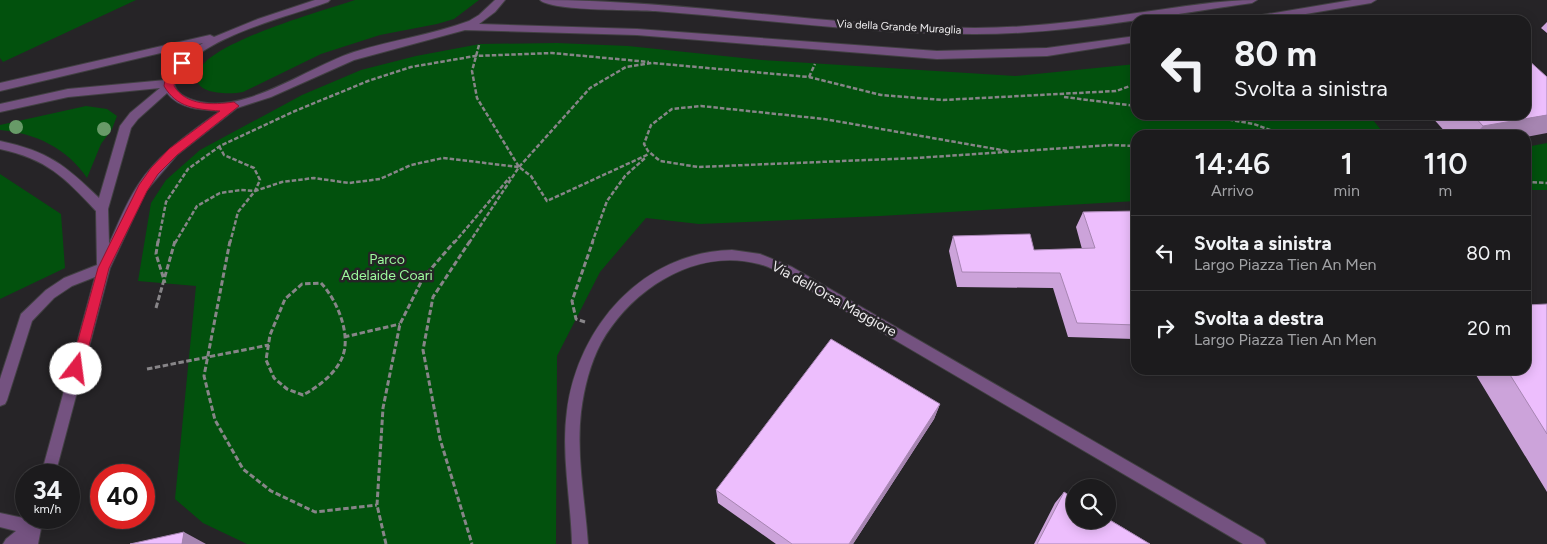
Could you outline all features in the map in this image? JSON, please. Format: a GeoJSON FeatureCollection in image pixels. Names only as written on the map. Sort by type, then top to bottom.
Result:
{"type":"FeatureCollection","features":[{"type":"Feature","properties":{"kind":"street"},"geometry":{"type":"LineString","coordinates":[[0,87],[230,33],[325,0]]}},
{"type":"Feature","properties":{"kind":"street"},"geometry":{"type":"LineString","coordinates":[[169,85],[174,94],[192,104],[214,108],[234,106],[265,95],[353,57],[398,43],[468,27],[489,13],[500,0]]}},
{"type":"Feature","properties":{"kind":"street","name":"Via della Grande Muraglia"},"geometry":{"type":"LineString","coordinates":[[545,0],[567,4],[664,9],[874,27],[976,31],[1078,25],[1131,17]]}},
{"type":"Feature","properties":{"kind":"street","name":"Via della Grande Muraglia"},"geometry":{"type":"LineString","coordinates":[[1148,15],[1252,0]]}},
{"type":"Feature","properties":{"kind":"street"},"geometry":{"type":"LineString","coordinates":[[1280,15],[1371,0]]}},
{"type":"Feature","properties":{"kind":"street","name":"Via della Grande Muraglia"},"geometry":{"type":"LineString","coordinates":[[468,27],[637,32],[937,55],[1047,52],[1131,40]]}},
{"type":"Feature","properties":{"kind":"street"},"geometry":{"type":"LineString","coordinates":[[104,268],[102,208],[119,145],[129,122],[140,109],[169,85],[176,69],[189,57],[230,33]]}},
{"type":"Feature","properties":{"kind":"street"},"geometry":{"type":"LineString","coordinates":[[0,108],[68,93],[169,85]]}},
{"type":"Feature","properties":{"kind":"street"},"geometry":{"type":"LineString","coordinates":[[51,464],[104,268],[131,208],[148,181],[173,152],[234,106]]}},
{"type":"Feature","properties":{"kind":"street"},"geometry":{"type":"LineString","coordinates":[[0,145],[37,155],[64,170],[102,208]]}},
{"type":"Feature","properties":{"kind":"street","name":"Via dell'Orsa Maggiore"},"geometry":{"type":"LineString","coordinates":[[580,544],[573,441],[574,410],[582,372],[601,330],[614,312],[631,295],[653,279],[675,267],[720,255],[757,258],[794,275],[1258,544]]}},
{"type":"Feature","properties":{"kind":"street"},"geometry":{"type":"LineString","coordinates":[[0,400],[26,318],[50,294],[68,282],[104,268]]}},
{"type":"Feature","properties":{"kind":"street"},"geometry":{"type":"LineString","coordinates":[[0,520],[15,521]]}},
{"type":"Feature","properties":{"kind":"street"},"geometry":{"type":"LineString","coordinates":[[10,544],[28,529]]}},
{"type":"Feature","properties":{"kind":"street"},"geometry":{"type":"LineString","coordinates":[[30,544],[34,529]]}},
{"type":"Feature","properties":{"kind":"path"},"geometry":{"type":"LineString","coordinates":[[480,42],[472,71],[477,98],[519,167],[531,176],[547,201],[649,154]]}},
{"type":"Feature","properties":{"kind":"path"},"geometry":{"type":"LineString","coordinates":[[165,283],[156,254],[166,202],[188,169],[220,146],[295,111],[368,81],[412,66],[475,56],[552,54],[620,58],[652,63],[809,77],[890,96],[943,100],[1056,96],[1116,91],[1131,86]]}},
{"type":"Feature","properties":{"kind":"path"},"geometry":{"type":"LineString","coordinates":[[386,544],[377,504],[384,408],[400,324],[423,278],[590,88],[626,67],[652,63]]}},
{"type":"Feature","properties":{"kind":"path"},"geometry":{"type":"LineString","coordinates":[[1056,96],[1131,105]]}},
{"type":"Feature","properties":{"kind":"path"},"geometry":{"type":"LineString","coordinates":[[1007,151],[824,119],[701,106],[672,109],[651,125],[644,144],[649,154],[662,162],[698,167],[1131,146]]}},
{"type":"Feature","properties":{"kind":"path"},"geometry":{"type":"LineString","coordinates":[[1242,120],[1267,126],[1274,130]]}},
{"type":"Feature","properties":{"kind":"path"},"geometry":{"type":"LineString","coordinates":[[195,135],[217,142],[224,155],[254,168],[260,180],[255,191],[238,212],[228,250],[207,357],[204,376],[215,420],[242,468],[271,491],[315,512],[377,504]]}},
{"type":"Feature","properties":{"kind":"path"},"geometry":{"type":"LineString","coordinates":[[601,330],[576,319],[572,301],[607,202],[625,176],[649,154]]}},
{"type":"Feature","properties":{"kind":"path"},"geometry":{"type":"LineString","coordinates":[[156,308],[165,283],[175,241],[197,206],[220,193],[241,190],[255,191],[282,182],[314,178],[349,183],[380,178],[411,165],[443,158],[519,167]]}},
{"type":"Feature","properties":{"kind":"path"},"geometry":{"type":"LineString","coordinates":[[472,544],[440,439],[423,350],[433,297],[519,167]]}},
{"type":"Feature","properties":{"kind":"path"},"geometry":{"type":"LineString","coordinates":[[1531,182],[1547,183]]}},
{"type":"Feature","properties":{"kind":"path"},"geometry":{"type":"LineString","coordinates":[[322,283],[329,289],[337,308],[344,337],[343,356],[326,380],[303,395],[287,389],[274,378],[266,360],[270,335],[285,299],[302,284],[322,283]]}},
{"type":"Feature","properties":{"kind":"path"},"geometry":{"type":"LineString","coordinates":[[344,337],[400,324]]}},
{"type":"Feature","properties":{"kind":"path"},"geometry":{"type":"LineString","coordinates":[[147,368],[269,345]]}},
{"type":"Feature","properties":{"kind":"green space"},"geometry":{"type":"Polygon","coordinates":[[[0,0],[136,0],[3,62],[0,58],[0,0]]]}},
{"type":"Feature","properties":{"kind":"green space"},"geometry":{"type":"Polygon","coordinates":[[[355,0],[479,0],[454,19],[380,35],[321,54],[243,92],[211,92],[199,84],[197,78],[199,70],[209,59],[225,48],[270,28],[355,0]]]}},
{"type":"Feature","properties":{"kind":"green space","name":"Parco Adelaide Coari"},"geometry":{"type":"Polygon","coordinates":[[[557,43],[628,46],[762,60],[1015,76],[1131,64],[1131,120],[1373,120],[1381,130],[1131,130],[1131,201],[880,216],[699,224],[646,218],[600,272],[557,356],[556,544],[247,544],[203,523],[175,499],[196,286],[138,281],[151,203],[166,180],[200,150],[302,95],[361,70],[416,56],[480,44],[557,43]]]}},
{"type":"Feature","properties":{"kind":"green space"},"geometry":{"type":"Polygon","coordinates":[[[86,106],[107,109],[117,116],[112,129],[101,144],[87,178],[79,167],[60,150],[26,135],[0,130],[0,125],[86,106]]]}},
{"type":"Feature","properties":{"kind":"green space"},"geometry":{"type":"Polygon","coordinates":[[[1547,143],[1547,190],[1531,190],[1531,146],[1547,143]]]}},
{"type":"Feature","properties":{"kind":"green space"},"geometry":{"type":"Polygon","coordinates":[[[0,174],[61,214],[65,268],[0,299],[0,174]]]}},
{"type":"Feature","properties":{"kind":"building"},"geometry":{"type":"Polygon","coordinates":[[[1531,63],[1547,77],[1547,115],[1531,118],[1531,63]]]}},
{"type":"Feature","properties":{"kind":"building"},"geometry":{"type":"Polygon","coordinates":[[[1478,120],[1518,120],[1483,126],[1478,120]]]}},
{"type":"Feature","properties":{"kind":"building"},"geometry":{"type":"Polygon","coordinates":[[[1131,211],[1131,325],[1077,323],[1060,273],[962,272],[953,236],[1030,234],[1034,250],[1095,248],[1083,212],[1131,211]]]}},
{"type":"Feature","properties":{"kind":"building"},"geometry":{"type":"Polygon","coordinates":[[[1547,304],[1547,434],[1510,375],[1531,375],[1531,305],[1547,304]]]}},
{"type":"Feature","properties":{"kind":"building"},"geometry":{"type":"Polygon","coordinates":[[[831,339],[940,404],[849,544],[792,544],[716,490],[831,339]]]}},
{"type":"Feature","properties":{"kind":"building"},"geometry":{"type":"Polygon","coordinates":[[[1064,492],[1066,493],[1066,529],[1116,529],[1116,524],[1150,544],[1037,544],[1064,492]]]}},
{"type":"Feature","properties":{"kind":"building"},"geometry":{"type":"Polygon","coordinates":[[[184,532],[182,544],[130,544],[184,532]]]}},
{"type":"Feature","properties":{"kind":"route"},"geometry":{"type":"LineString","coordinates":[[76,369],[104,268],[142,188],[173,152],[234,106],[220,108],[198,106],[186,102],[171,92],[170,80],[182,63]]}}]}
